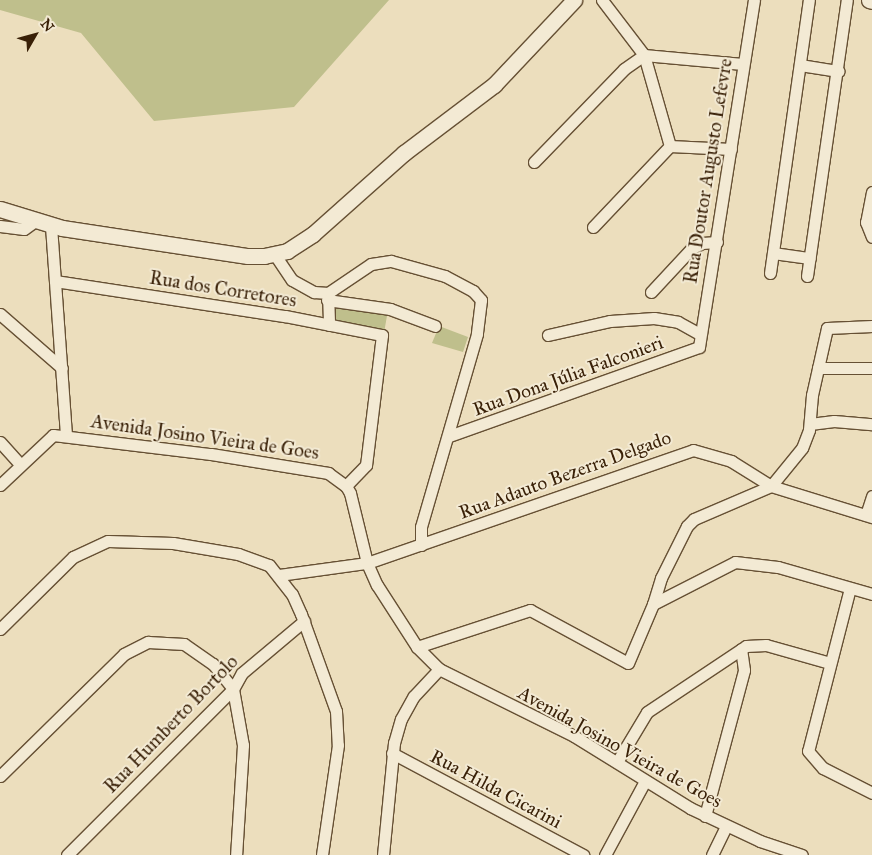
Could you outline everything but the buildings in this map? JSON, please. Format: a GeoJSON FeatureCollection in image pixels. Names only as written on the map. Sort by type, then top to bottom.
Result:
{"type":"FeatureCollection","features":[{"type":"Feature","properties":{"kind":"main road"},"geometry":{"type":"LineString","coordinates":[[0,208],[51,226],[248,256],[275,254],[300,244],[404,153],[494,85],[574,0]]}},
{"type":"Feature","properties":{"kind":"street"},"geometry":{"type":"LineString","coordinates":[[602,0],[644,55],[670,146]]}},
{"type":"Feature","properties":{"kind":"street","name":"Rua Doutor Augusto Lefevre"},"geometry":{"type":"LineString","coordinates":[[699,347],[754,0]]}},
{"type":"Feature","properties":{"kind":"street"},"geometry":{"type":"LineString","coordinates":[[770,273],[809,0]]}},
{"type":"Feature","properties":{"kind":"street"},"geometry":{"type":"LineString","coordinates":[[808,276],[848,0]]}},
{"type":"Feature","properties":{"kind":"street"},"geometry":{"type":"LineString","coordinates":[[534,162],[624,69],[644,55],[743,64]]}},
{"type":"Feature","properties":{"kind":"street"},"geometry":{"type":"LineString","coordinates":[[800,65],[839,71]]}},
{"type":"Feature","properties":{"kind":"street"},"geometry":{"type":"LineString","coordinates":[[594,227],[670,146],[731,149]]}},
{"type":"Feature","properties":{"kind":"street"},"geometry":{"type":"LineString","coordinates":[[872,192],[866,223],[872,237]]}},
{"type":"Feature","properties":{"kind":"street"},"geometry":{"type":"LineString","coordinates":[[0,226],[24,229],[35,221]]}},
{"type":"Feature","properties":{"kind":"street"},"geometry":{"type":"LineString","coordinates":[[0,485],[46,438],[66,435],[51,226]]}},
{"type":"Feature","properties":{"kind":"street"},"geometry":{"type":"LineString","coordinates":[[651,292],[692,248],[702,243],[717,242]]}},
{"type":"Feature","properties":{"kind":"street"},"geometry":{"type":"LineString","coordinates":[[275,254],[292,280],[307,289],[327,296],[390,309],[435,326]]}},
{"type":"Feature","properties":{"kind":"street"},"geometry":{"type":"LineString","coordinates":[[773,254],[810,258]]}},
{"type":"Feature","properties":{"kind":"street"},"geometry":{"type":"LineString","coordinates":[[327,296],[371,264],[384,261],[445,276],[478,296],[482,305],[481,316],[421,528],[421,545]]}},
{"type":"Feature","properties":{"kind":"street","name":"Rua dos Corretores"},"geometry":{"type":"LineString","coordinates":[[55,281],[380,334],[383,338],[366,466],[346,486]]}},
{"type":"Feature","properties":{"kind":"street"},"geometry":{"type":"LineString","coordinates":[[327,296],[329,325]]}},
{"type":"Feature","properties":{"kind":"street"},"geometry":{"type":"LineString","coordinates":[[0,314],[62,368]]}},
{"type":"Feature","properties":{"kind":"street"},"geometry":{"type":"LineString","coordinates":[[548,335],[592,324],[654,318],[678,322],[700,334]]}},
{"type":"Feature","properties":{"kind":"street"},"geometry":{"type":"LineString","coordinates":[[417,647],[530,610],[628,663],[653,604],[661,578],[686,526],[694,519],[771,486],[802,448],[810,424],[818,368],[827,328],[872,326]]}},
{"type":"Feature","properties":{"kind":"street","name":"Rua Dona Júlia Falconieri"},"geometry":{"type":"LineString","coordinates":[[448,436],[699,347]]}},
{"type":"Feature","properties":{"kind":"street"},"geometry":{"type":"LineString","coordinates":[[818,368],[872,368]]}},
{"type":"Feature","properties":{"kind":"street"},"geometry":{"type":"LineString","coordinates":[[810,424],[834,421],[872,424]]}},
{"type":"Feature","properties":{"kind":"street","name":"Avenida Josino Vieira de Goes"},"geometry":{"type":"LineString","coordinates":[[66,435],[311,468],[328,473],[346,486],[368,563],[386,602],[417,647],[439,669],[546,721],[705,816],[802,855]]}},
{"type":"Feature","properties":{"kind":"street"},"geometry":{"type":"LineString","coordinates":[[0,442],[20,464]]}},
{"type":"Feature","properties":{"kind":"street","name":"Rua Adauto Bezerra Delgado"},"geometry":{"type":"LineString","coordinates":[[278,575],[368,563],[693,450],[731,461],[771,486],[869,516]]}},
{"type":"Feature","properties":{"kind":"street"},"geometry":{"type":"LineString","coordinates":[[869,516],[872,496]]}},
{"type":"Feature","properties":{"kind":"street"},"geometry":{"type":"LineString","coordinates":[[0,629],[73,557],[108,540],[173,543],[238,554],[260,560],[278,575],[304,621],[336,710],[339,727],[322,855]]}},
{"type":"Feature","properties":{"kind":"street"},"geometry":{"type":"LineString","coordinates":[[653,604],[735,562],[778,567],[872,594]]}},
{"type":"Feature","properties":{"kind":"street"},"geometry":{"type":"LineString","coordinates":[[850,588],[808,751],[823,768],[872,794]]}},
{"type":"Feature","properties":{"kind":"street","name":"Rua Humberto Bortolo"},"geometry":{"type":"LineString","coordinates":[[68,855],[234,689],[242,673],[304,621]]}},
{"type":"Feature","properties":{"kind":"street"},"geometry":{"type":"LineString","coordinates":[[0,776],[111,665],[136,646],[160,641],[184,644],[213,664],[234,689],[243,752],[236,855]]}},
{"type":"Feature","properties":{"kind":"street"},"geometry":{"type":"LineString","coordinates":[[617,762],[647,712],[741,649],[756,643],[830,663]]}},
{"type":"Feature","properties":{"kind":"street"},"geometry":{"type":"LineString","coordinates":[[705,816],[744,670],[741,649]]}},
{"type":"Feature","properties":{"kind":"street"},"geometry":{"type":"LineString","coordinates":[[384,855],[392,753],[401,719],[414,696],[439,669]]}},
{"type":"Feature","properties":{"kind":"street","name":"Rua Hilda Cicarini"},"geometry":{"type":"LineString","coordinates":[[392,753],[583,855]]}},
{"type":"Feature","properties":{"kind":"street"},"geometry":{"type":"LineString","coordinates":[[605,855],[645,781]]}},
{"type":"Feature","properties":{"kind":"street"},"geometry":{"type":"LineString","coordinates":[[712,855],[726,826]]}},
{"type":"Feature","properties":{"kind":"green space"},"geometry":{"type":"Polygon","coordinates":[[[0,0],[389,0],[294,107],[154,121],[81,33],[0,10],[0,0]]]}},
{"type":"Feature","properties":{"kind":"green space"},"geometry":{"type":"Polygon","coordinates":[[[330,301],[388,310],[384,333],[331,323],[330,301]]]}},
{"type":"Feature","properties":{"kind":"green space"},"geometry":{"type":"Polygon","coordinates":[[[439,326],[468,337],[463,352],[432,343],[439,326]]]}}]}
